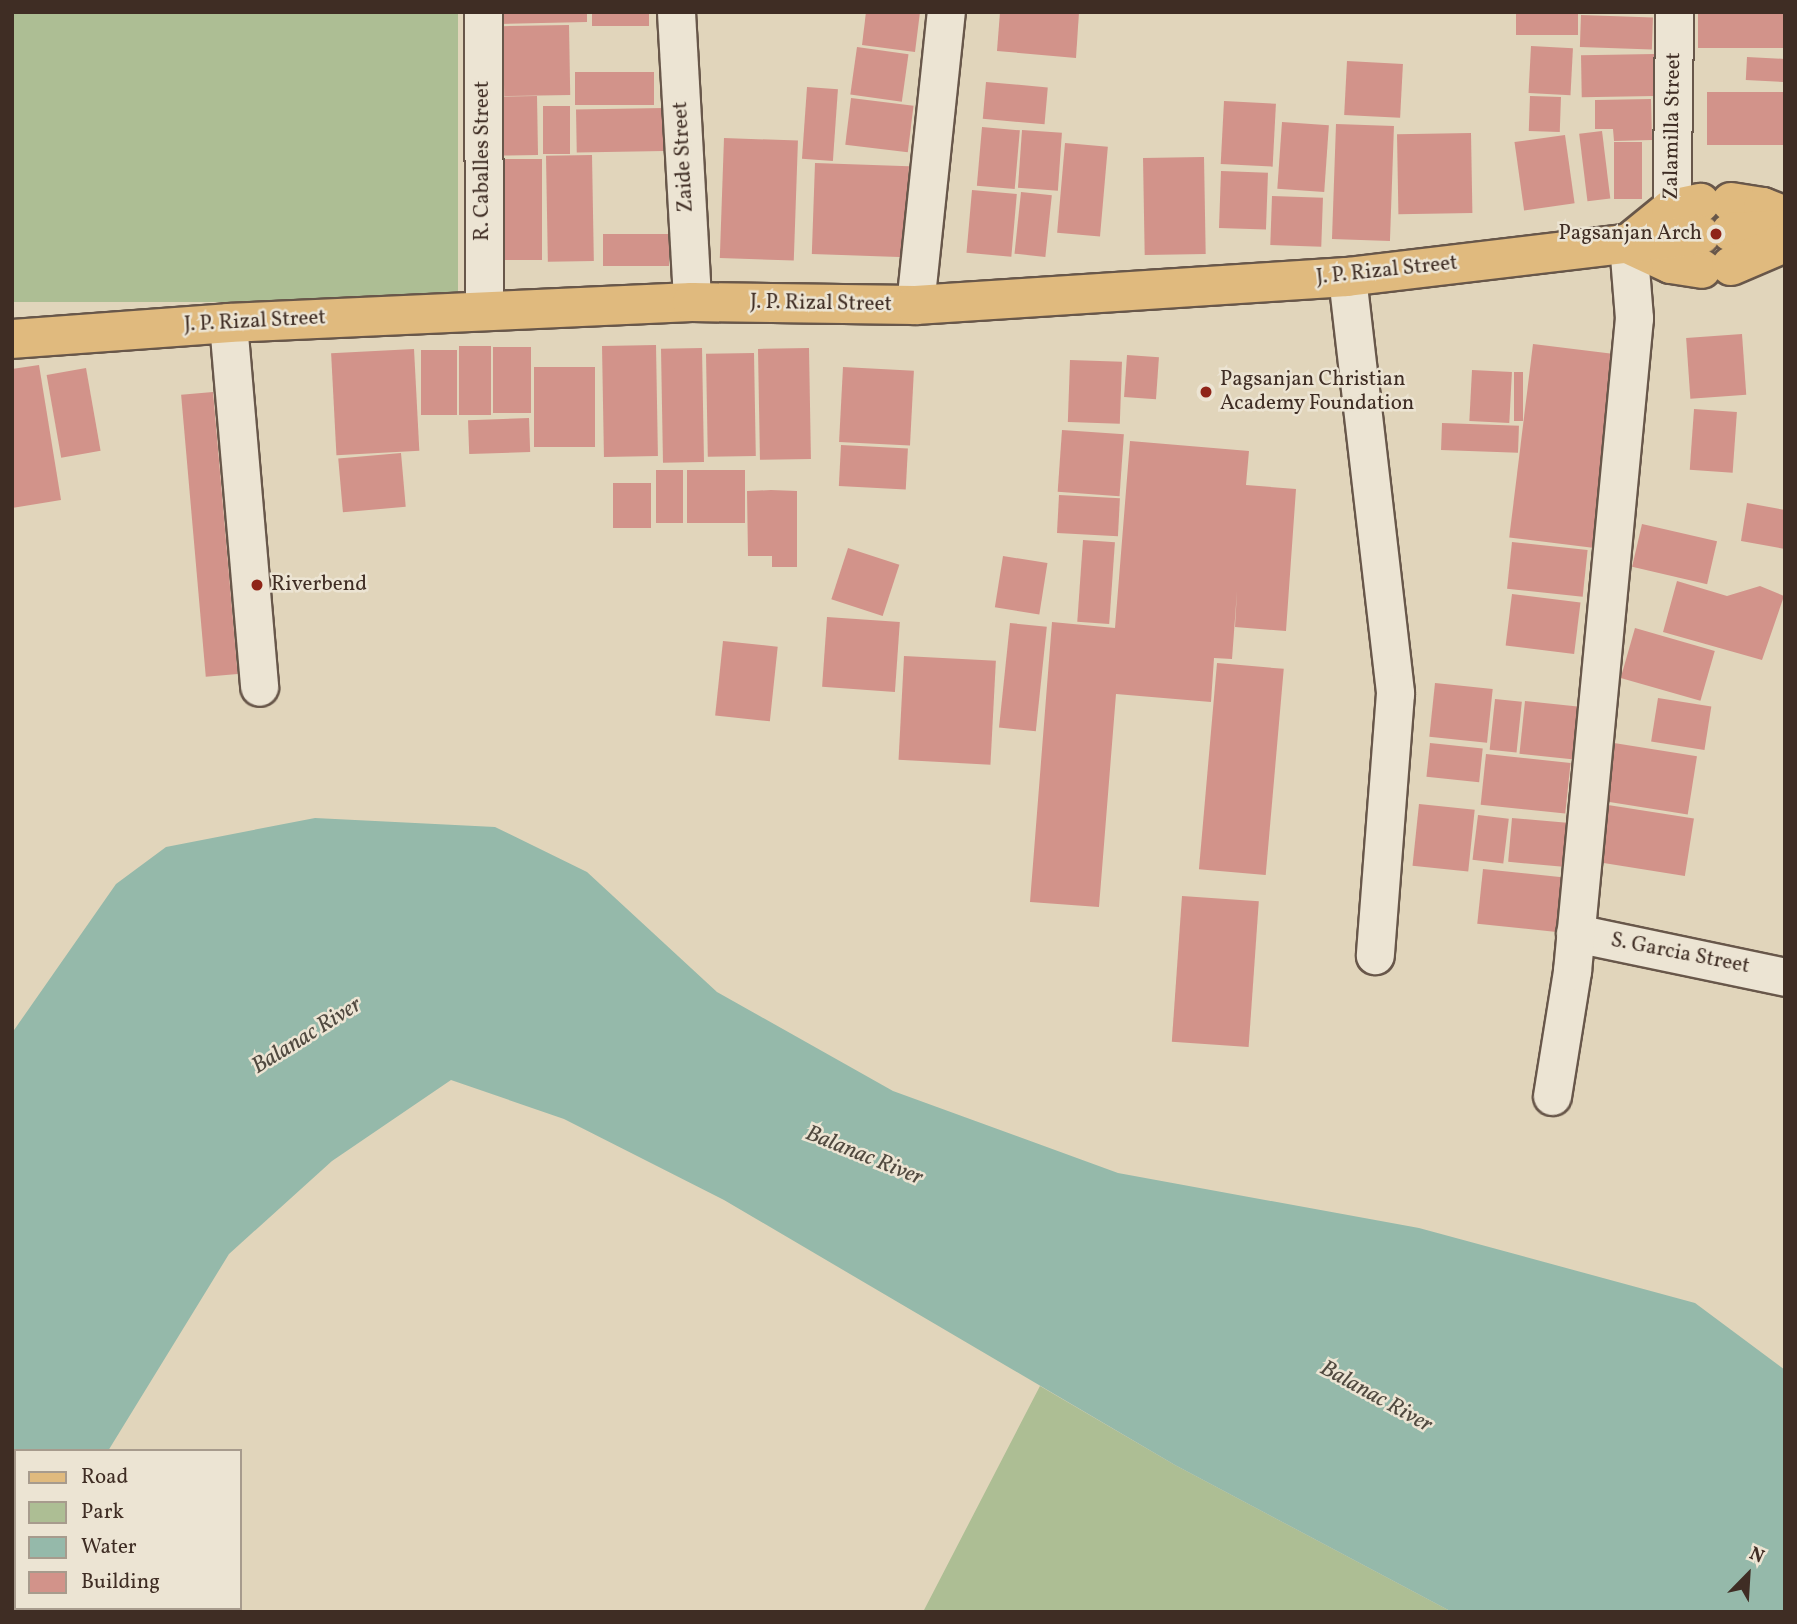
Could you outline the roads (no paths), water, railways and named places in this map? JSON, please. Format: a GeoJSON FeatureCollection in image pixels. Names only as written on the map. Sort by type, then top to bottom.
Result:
{"type":"FeatureCollection","features":[{"type":"Feature","properties":{"kind":"main road","name":"J. P. Rizal Street"},"geometry":{"type":"LineString","coordinates":[[12,339],[229,323],[692,302],[915,305],[1347,277],[1628,244],[1785,216]]}},
{"type":"Feature","properties":{"kind":"main road","name":"J. P. Rizal Street"},"geometry":{"type":"LineString","coordinates":[[1705,232],[1785,229]]}},
{"type":"Feature","properties":{"kind":"main road","name":"J. P. Rizal Street"},"geometry":{"type":"LineString","coordinates":[[1705,232],[1785,243]]}},
{"type":"Feature","properties":{"kind":"street","name":"R. Caballes Street"},"geometry":{"type":"LineString","coordinates":[[483,12],[484,310]]}},
{"type":"Feature","properties":{"kind":"street","name":"Zaide Street"},"geometry":{"type":"LineString","coordinates":[[676,12],[692,302]]}},
{"type":"Feature","properties":{"kind":"street"},"geometry":{"type":"LineString","coordinates":[[915,305],[946,12]]}},
{"type":"Feature","properties":{"kind":"street","name":"Zalamilla Street"},"geometry":{"type":"LineString","coordinates":[[1674,12],[1705,232]]}},
{"type":"Feature","properties":{"kind":"street"},"geometry":{"type":"LineString","coordinates":[[1552,1096],[1575,933],[1634,318],[1628,244]]}},
{"type":"Feature","properties":{"kind":"street"},"geometry":{"type":"LineString","coordinates":[[1347,277],[1395,693],[1375,955]]}},
{"type":"Feature","properties":{"kind":"street"},"geometry":{"type":"LineString","coordinates":[[229,323],[259,687]]}},
{"type":"Feature","properties":{"kind":"street","name":"S. Garcia Street"},"geometry":{"type":"LineString","coordinates":[[1575,933],[1785,977]]}},
{"type":"Feature","properties":{"kind":"water","name":"Balanac River"},"geometry":{"type":"Polygon","coordinates":[[[315,818],[495,827],[587,872],[717,992],[893,1091],[1118,1173],[1419,1228],[1695,1303],[1785,1370],[1785,1612],[1452,1612],[1175,1465],[724,1200],[564,1119],[451,1080],[332,1161],[229,1254],[109,1449],[14,1449],[14,1610],[21,1610],[12,1612],[12,1033],[116,884],[166,847],[315,818]]]}},
{"type":"Feature","properties":{"kind":"place","name":"Pagsanjan Arch"},"geometry":{"type":"Point","coordinates":[1716,234]}},
{"type":"Feature","properties":{"kind":"place","name":"Pagsanjan Christian Academy Foundation"},"geometry":{"type":"Point","coordinates":[1206,392]}},
{"type":"Feature","properties":{"kind":"place","name":"Riverbend"},"geometry":{"type":"Point","coordinates":[257,585]}}]}
